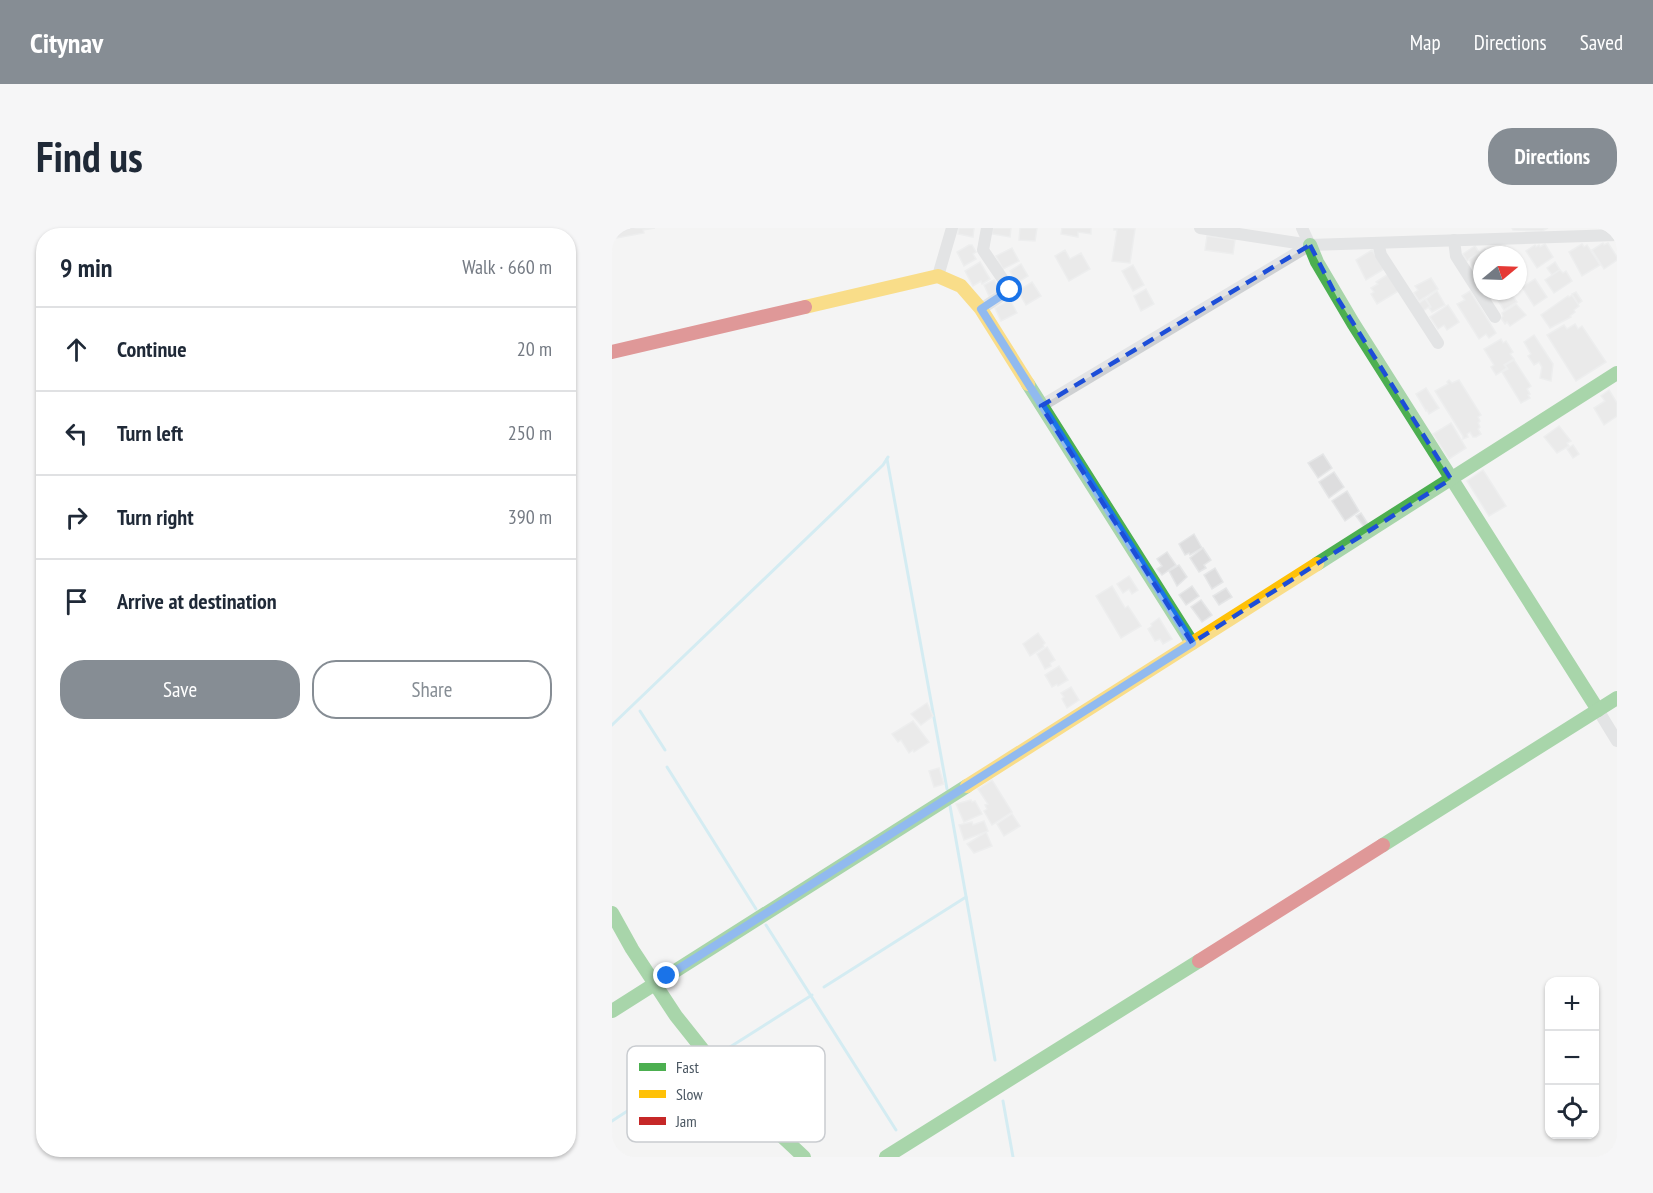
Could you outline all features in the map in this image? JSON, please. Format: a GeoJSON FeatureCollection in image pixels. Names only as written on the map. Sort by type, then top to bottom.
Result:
{"type":"FeatureCollection","features":[{"type":"Feature","properties":{"kind":"main road"},"geometry":{"type":"LineString","coordinates":[[1310,245],[1338,299],[1598,710]]}},
{"type":"Feature","properties":{"kind":"main road"},"geometry":{"type":"LineString","coordinates":[[612,352],[938,276],[961,286],[981,309],[1192,643]]}},
{"type":"Feature","properties":{"kind":"main road"},"geometry":{"type":"LineString","coordinates":[[612,1011],[1617,373]]}},
{"type":"Feature","properties":{"kind":"main road"},"geometry":{"type":"LineString","coordinates":[[886,1157],[1617,698]]}},
{"type":"Feature","properties":{"kind":"main road"},"geometry":{"type":"LineString","coordinates":[[612,913],[632,949],[676,1016],[700,1046]]}},
{"type":"Feature","properties":{"kind":"main road"},"geometry":{"type":"LineString","coordinates":[[788,1142],[804,1157]]}},
{"type":"Feature","properties":{"kind":"street"},"geometry":{"type":"LineString","coordinates":[[938,276],[952,228]]}},
{"type":"Feature","properties":{"kind":"street"},"geometry":{"type":"LineString","coordinates":[[981,309],[1010,290],[983,250],[987,228]]}},
{"type":"Feature","properties":{"kind":"street"},"geometry":{"type":"LineString","coordinates":[[1200,228],[1310,245],[1454,240],[1491,233],[1617,235]]}},
{"type":"Feature","properties":{"kind":"street"},"geometry":{"type":"LineString","coordinates":[[1302,228],[1310,245]]}},
{"type":"Feature","properties":{"kind":"street"},"geometry":{"type":"LineString","coordinates":[[1454,240],[1456,256],[1495,318]]}},
{"type":"Feature","properties":{"kind":"street"},"geometry":{"type":"LineString","coordinates":[[1378,243],[1381,255],[1438,343]]}},
{"type":"Feature","properties":{"kind":"street"},"geometry":{"type":"LineString","coordinates":[[1041,405],[1310,245]]}},
{"type":"Feature","properties":{"kind":"street"},"geometry":{"type":"LineString","coordinates":[[1598,710],[1617,741]]}},
{"type":"Feature","properties":{"kind":"highlighted area"},"geometry":{"type":"Polygon","coordinates":[[[1310,245],[1338,299],[1451,479],[1192,643],[1041,406],[1310,245]]]}},
{"type":"Feature","properties":{"kind":"building"},"geometry":{"type":"Polygon","coordinates":[[[615,228],[655,228],[643,230],[644,233],[617,238],[615,228]]]}},
{"type":"Feature","properties":{"kind":"building"},"geometry":{"type":"Polygon","coordinates":[[[959,228],[974,228],[973,237],[958,234],[959,228]]]}},
{"type":"Feature","properties":{"kind":"building"},"geometry":{"type":"Polygon","coordinates":[[[993,228],[1011,228],[1010,237],[992,234],[993,228]]]}},
{"type":"Feature","properties":{"kind":"building"},"geometry":{"type":"Polygon","coordinates":[[[1020,228],[1037,228],[1035,241],[1019,240],[1020,228]]]}},
{"type":"Feature","properties":{"kind":"building"},"geometry":{"type":"Polygon","coordinates":[[[1062,228],[1091,228],[1091,234],[1078,232],[1078,237],[1061,234],[1062,228]]]}},
{"type":"Feature","properties":{"kind":"building"},"geometry":{"type":"Polygon","coordinates":[[[1114,228],[1135,229],[1130,263],[1112,261],[1117,230],[1114,228]]]}},
{"type":"Feature","properties":{"kind":"building"},"geometry":{"type":"Polygon","coordinates":[[[1512,228],[1548,228],[1542,231],[1513,230],[1512,228]]]}},
{"type":"Feature","properties":{"kind":"building"},"geometry":{"type":"Polygon","coordinates":[[[1207,236],[1235,240],[1233,254],[1205,250],[1207,236]]]}},
{"type":"Feature","properties":{"kind":"building"},"geometry":{"type":"Polygon","coordinates":[[[1603,243],[1604,245],[1608,243],[1617,257],[1617,260],[1604,269],[1592,250],[1603,243]]]}},
{"type":"Feature","properties":{"kind":"building"},"geometry":{"type":"Polygon","coordinates":[[[1545,244],[1553,257],[1537,268],[1527,250],[1535,245],[1540,247],[1545,244]]]}},
{"type":"Feature","properties":{"kind":"building"},"geometry":{"type":"Polygon","coordinates":[[[1582,244],[1584,247],[1587,245],[1600,265],[1582,276],[1569,252],[1582,244]]]}},
{"type":"Feature","properties":{"kind":"building"},"geometry":{"type":"Polygon","coordinates":[[[972,245],[976,252],[973,254],[976,259],[964,266],[957,252],[972,245]]]}},
{"type":"Feature","properties":{"kind":"building"},"geometry":{"type":"Polygon","coordinates":[[[1473,247],[1473,256],[1467,261],[1463,254],[1473,247]]]}},
{"type":"Feature","properties":{"kind":"building"},"geometry":{"type":"Polygon","coordinates":[[[1012,248],[1019,261],[1003,269],[996,256],[1012,248]]]}},
{"type":"Feature","properties":{"kind":"building"},"geometry":{"type":"Polygon","coordinates":[[[1065,250],[1070,259],[1081,253],[1090,269],[1069,281],[1055,256],[1065,250]]]}},
{"type":"Feature","properties":{"kind":"building"},"geometry":{"type":"Polygon","coordinates":[[[1372,250],[1384,269],[1366,280],[1356,260],[1372,250]]]}},
{"type":"Feature","properties":{"kind":"building"},"geometry":{"type":"Polygon","coordinates":[[[980,262],[990,279],[973,286],[965,271],[980,262]]]}},
{"type":"Feature","properties":{"kind":"building"},"geometry":{"type":"Polygon","coordinates":[[[1555,262],[1560,270],[1552,275],[1547,268],[1555,262]]]}},
{"type":"Feature","properties":{"kind":"building"},"geometry":{"type":"Polygon","coordinates":[[[1021,264],[1028,276],[1017,283],[1010,271],[1021,264]]]}},
{"type":"Feature","properties":{"kind":"building"},"geometry":{"type":"Polygon","coordinates":[[[1133,265],[1144,285],[1133,291],[1122,271],[1133,265]]]}},
{"type":"Feature","properties":{"kind":"building"},"geometry":{"type":"Polygon","coordinates":[[[1560,270],[1563,273],[1566,271],[1572,281],[1554,293],[1545,280],[1560,270]]]}},
{"type":"Feature","properties":{"kind":"building"},"geometry":{"type":"Polygon","coordinates":[[[1390,273],[1400,290],[1377,304],[1371,294],[1374,292],[1371,288],[1390,273]]]}},
{"type":"Feature","properties":{"kind":"building"},"geometry":{"type":"Polygon","coordinates":[[[1431,278],[1438,289],[1419,301],[1414,293],[1418,290],[1415,286],[1431,278]]]}},
{"type":"Feature","properties":{"kind":"building"},"geometry":{"type":"Polygon","coordinates":[[[1535,279],[1547,297],[1534,306],[1527,295],[1527,284],[1535,279]]]}},
{"type":"Feature","properties":{"kind":"building"},"geometry":{"type":"Polygon","coordinates":[[[994,280],[1000,290],[989,296],[984,285],[994,280]]]}},
{"type":"Feature","properties":{"kind":"building"},"geometry":{"type":"Polygon","coordinates":[[[1032,282],[1041,296],[1026,305],[1018,291],[1032,282]]]}},
{"type":"Feature","properties":{"kind":"building"},"geometry":{"type":"Polygon","coordinates":[[[1146,289],[1154,304],[1141,311],[1134,296],[1146,289]]]}},
{"type":"Feature","properties":{"kind":"building"},"geometry":{"type":"Polygon","coordinates":[[[1437,291],[1445,305],[1432,312],[1426,299],[1437,291]]]}},
{"type":"Feature","properties":{"kind":"building"},"geometry":{"type":"Polygon","coordinates":[[[1470,291],[1473,300],[1476,300],[1496,333],[1489,338],[1486,334],[1479,339],[1457,304],[1465,300],[1462,296],[1470,291]]]}},
{"type":"Feature","properties":{"kind":"building"},"geometry":{"type":"Polygon","coordinates":[[[1576,292],[1582,301],[1578,304],[1572,294],[1576,292]]]}},
{"type":"Feature","properties":{"kind":"building"},"geometry":{"type":"Polygon","coordinates":[[[1572,295],[1579,306],[1574,310],[1575,312],[1571,317],[1550,328],[1541,315],[1572,295]]]}},
{"type":"Feature","properties":{"kind":"building"},"geometry":{"type":"Polygon","coordinates":[[[1425,299],[1430,306],[1423,311],[1418,304],[1425,299]]]}},
{"type":"Feature","properties":{"kind":"building"},"geometry":{"type":"Polygon","coordinates":[[[1010,300],[1017,313],[1001,321],[995,308],[1010,300]]]}},
{"type":"Feature","properties":{"kind":"building"},"geometry":{"type":"Polygon","coordinates":[[[1498,300],[1516,300],[1517,302],[1504,310],[1498,300]]]}},
{"type":"Feature","properties":{"kind":"building"},"geometry":{"type":"Polygon","coordinates":[[[1516,304],[1526,315],[1510,326],[1507,322],[1505,324],[1501,318],[1502,313],[1516,304]]]}},
{"type":"Feature","properties":{"kind":"building"},"geometry":{"type":"Polygon","coordinates":[[[1448,305],[1459,322],[1447,330],[1444,325],[1438,329],[1430,317],[1448,305]]]}},
{"type":"Feature","properties":{"kind":"building"},"geometry":{"type":"Polygon","coordinates":[[[1575,324],[1578,329],[1582,326],[1606,362],[1576,381],[1547,335],[1564,325],[1567,329],[1575,324]]]}},
{"type":"Feature","properties":{"kind":"building"},"geometry":{"type":"Polygon","coordinates":[[[1534,335],[1553,364],[1551,381],[1540,378],[1542,367],[1539,362],[1534,365],[1528,356],[1531,354],[1524,342],[1534,335]]]}},
{"type":"Feature","properties":{"kind":"building"},"geometry":{"type":"Polygon","coordinates":[[[1501,339],[1503,343],[1506,341],[1513,352],[1510,354],[1514,359],[1504,365],[1507,368],[1496,375],[1491,367],[1494,365],[1484,349],[1501,339]]]}},
{"type":"Feature","properties":{"kind":"building"},"geometry":{"type":"Polygon","coordinates":[[[1514,360],[1531,386],[1527,389],[1530,398],[1521,403],[1502,372],[1508,369],[1505,365],[1514,360]]]}},
{"type":"Feature","properties":{"kind":"building"},"geometry":{"type":"Polygon","coordinates":[[[1449,380],[1452,383],[1459,380],[1481,415],[1478,417],[1480,427],[1478,429],[1481,434],[1476,437],[1473,437],[1470,432],[1467,434],[1468,437],[1463,439],[1435,391],[1448,384],[1449,380]]]}},
{"type":"Feature","properties":{"kind":"building"},"geometry":{"type":"Polygon","coordinates":[[[1426,388],[1439,408],[1429,414],[1416,394],[1426,388]]]}},
{"type":"Feature","properties":{"kind":"building"},"geometry":{"type":"Polygon","coordinates":[[[1609,390],[1617,403],[1617,416],[1604,425],[1594,408],[1605,401],[1601,396],[1609,390]]]}},
{"type":"Feature","properties":{"kind":"building"},"geometry":{"type":"Polygon","coordinates":[[[1451,423],[1466,448],[1449,459],[1433,434],[1451,423]]]}},
{"type":"Feature","properties":{"kind":"building"},"geometry":{"type":"Polygon","coordinates":[[[1559,426],[1571,441],[1567,443],[1569,446],[1557,453],[1544,437],[1559,426]]]}},
{"type":"Feature","properties":{"kind":"building"},"geometry":{"type":"Polygon","coordinates":[[[1573,445],[1579,454],[1573,458],[1567,449],[1573,445]]]}},
{"type":"Feature","properties":{"kind":"building"},"geometry":{"type":"Polygon","coordinates":[[[1323,454],[1332,468],[1318,478],[1308,463],[1323,454]]]}},
{"type":"Feature","properties":{"kind":"building"},"geometry":{"type":"Polygon","coordinates":[[[1483,470],[1506,506],[1489,516],[1467,481],[1483,470]]]}},
{"type":"Feature","properties":{"kind":"building"},"geometry":{"type":"Polygon","coordinates":[[[1334,472],[1344,487],[1329,498],[1319,482],[1334,472]]]}},
{"type":"Feature","properties":{"kind":"building"},"geometry":{"type":"Polygon","coordinates":[[[1347,491],[1359,511],[1345,521],[1332,501],[1347,491]]]}},
{"type":"Feature","properties":{"kind":"building"},"geometry":{"type":"Polygon","coordinates":[[[1361,513],[1368,524],[1364,527],[1356,516],[1361,513]]]}},
{"type":"Feature","properties":{"kind":"building"},"geometry":{"type":"Polygon","coordinates":[[[1194,534],[1202,548],[1190,555],[1189,553],[1185,555],[1179,544],[1194,534]]]}},
{"type":"Feature","properties":{"kind":"building"},"geometry":{"type":"Polygon","coordinates":[[[1203,548],[1211,560],[1204,565],[1206,568],[1199,572],[1190,558],[1203,548]]]}},
{"type":"Feature","properties":{"kind":"building"},"geometry":{"type":"Polygon","coordinates":[[[1167,552],[1176,565],[1162,575],[1157,569],[1162,566],[1157,559],[1167,552]]]}},
{"type":"Feature","properties":{"kind":"building"},"geometry":{"type":"Polygon","coordinates":[[[1179,565],[1187,577],[1177,586],[1169,571],[1179,565]]]}},
{"type":"Feature","properties":{"kind":"building"},"geometry":{"type":"Polygon","coordinates":[[[1215,568],[1223,582],[1212,589],[1204,575],[1215,568]]]}},
{"type":"Feature","properties":{"kind":"building"},"geometry":{"type":"Polygon","coordinates":[[[1129,576],[1138,590],[1132,594],[1129,589],[1123,593],[1117,584],[1129,576]]]}},
{"type":"Feature","properties":{"kind":"building"},"geometry":{"type":"Polygon","coordinates":[[[1112,586],[1125,608],[1128,606],[1141,626],[1121,638],[1096,596],[1112,586]]]}},
{"type":"Feature","properties":{"kind":"building"},"geometry":{"type":"Polygon","coordinates":[[[1192,586],[1199,596],[1186,605],[1179,595],[1192,586]]]}},
{"type":"Feature","properties":{"kind":"building"},"geometry":{"type":"Polygon","coordinates":[[[1226,588],[1232,597],[1219,605],[1213,596],[1226,588]]]}},
{"type":"Feature","properties":{"kind":"building"},"geometry":{"type":"Polygon","coordinates":[[[1201,600],[1212,615],[1202,622],[1191,607],[1201,600]]]}},
{"type":"Feature","properties":{"kind":"building"},"geometry":{"type":"Polygon","coordinates":[[[1159,618],[1172,639],[1163,644],[1160,639],[1155,641],[1148,629],[1159,618]]]}},
{"type":"Feature","properties":{"kind":"building"},"geometry":{"type":"Polygon","coordinates":[[[1038,633],[1045,643],[1044,647],[1030,656],[1023,644],[1038,633]]]}},
{"type":"Feature","properties":{"kind":"building"},"geometry":{"type":"Polygon","coordinates":[[[1047,647],[1055,660],[1045,669],[1037,654],[1047,647]]]}},
{"type":"Feature","properties":{"kind":"building"},"geometry":{"type":"Polygon","coordinates":[[[1059,666],[1068,680],[1052,687],[1045,675],[1059,666]]]}},
{"type":"Feature","properties":{"kind":"building"},"geometry":{"type":"Polygon","coordinates":[[[1071,687],[1079,700],[1067,708],[1061,693],[1071,687]]]}},
{"type":"Feature","properties":{"kind":"building"},"geometry":{"type":"Polygon","coordinates":[[[927,703],[933,716],[921,725],[911,714],[927,703]]]}},
{"type":"Feature","properties":{"kind":"building"},"geometry":{"type":"Polygon","coordinates":[[[913,721],[929,742],[909,753],[901,740],[898,742],[892,734],[913,721]]]}},
{"type":"Feature","properties":{"kind":"building"},"geometry":{"type":"Polygon","coordinates":[[[939,768],[944,784],[934,787],[929,771],[939,768]]]}},
{"type":"Feature","properties":{"kind":"building"},"geometry":{"type":"Polygon","coordinates":[[[992,780],[1012,812],[992,825],[984,811],[987,809],[985,805],[988,804],[978,789],[992,780]]]}},
{"type":"Feature","properties":{"kind":"building"},"geometry":{"type":"Polygon","coordinates":[[[975,801],[982,814],[964,822],[956,804],[975,801]]]}},
{"type":"Feature","properties":{"kind":"building"},"geometry":{"type":"Polygon","coordinates":[[[1012,814],[1020,826],[1004,836],[997,824],[1012,814]]]}},
{"type":"Feature","properties":{"kind":"building"},"geometry":{"type":"Polygon","coordinates":[[[984,821],[988,831],[964,840],[959,825],[972,822],[973,825],[984,821]]]}},
{"type":"Feature","properties":{"kind":"building"},"geometry":{"type":"Polygon","coordinates":[[[986,832],[992,846],[974,853],[967,844],[986,832]]]}},
{"type":"Feature","properties":{"kind":"waterway"},"geometry":{"type":"LineString","coordinates":[[612,725],[883,465],[888,457]]}},
{"type":"Feature","properties":{"kind":"waterway"},"geometry":{"type":"LineString","coordinates":[[887,459],[947,789]]}},
{"type":"Feature","properties":{"kind":"waterway"},"geometry":{"type":"LineString","coordinates":[[640,711],[665,750]]}},
{"type":"Feature","properties":{"kind":"waterway"},"geometry":{"type":"LineString","coordinates":[[667,767],[756,909]]}},
{"type":"Feature","properties":{"kind":"waterway"},"geometry":{"type":"LineString","coordinates":[[950,806],[995,1060]]}},
{"type":"Feature","properties":{"kind":"waterway"},"geometry":{"type":"LineString","coordinates":[[824,987],[966,897]]}},
{"type":"Feature","properties":{"kind":"waterway"},"geometry":{"type":"LineString","coordinates":[[766,925],[896,1130]]}},
{"type":"Feature","properties":{"kind":"waterway"},"geometry":{"type":"LineString","coordinates":[[732,1046],[812,995]]}},
{"type":"Feature","properties":{"kind":"waterway"},"geometry":{"type":"LineString","coordinates":[[1003,1101],[1013,1157]]}},
{"type":"Feature","properties":{"kind":"waterway"},"geometry":{"type":"LineString","coordinates":[[612,1121],[627,1111]]}},
{"type":"Feature","properties":{"kind":"traffic: fast"},"geometry":{"type":"LineString","coordinates":[[1310,245],[1317,262],[1353,323],[1598,710]]}},
{"type":"Feature","properties":{"kind":"traffic: fast"},"geometry":{"type":"LineString","coordinates":[[1317,564],[1617,373]]}},
{"type":"Feature","properties":{"kind":"traffic: fast"},"geometry":{"type":"LineString","coordinates":[[1028,384],[1192,643]]}},
{"type":"Feature","properties":{"kind":"traffic: fast"},"geometry":{"type":"LineString","coordinates":[[1383,845],[1617,698]]}},
{"type":"Feature","properties":{"kind":"traffic: fast"},"geometry":{"type":"LineString","coordinates":[[612,1011],[967,786]]}},
{"type":"Feature","properties":{"kind":"traffic: fast"},"geometry":{"type":"LineString","coordinates":[[612,913],[632,949],[676,1016],[700,1046]]}},
{"type":"Feature","properties":{"kind":"traffic: fast"},"geometry":{"type":"LineString","coordinates":[[886,1157],[1199,961]]}},
{"type":"Feature","properties":{"kind":"traffic: fast"},"geometry":{"type":"LineString","coordinates":[[788,1142],[804,1157]]}},
{"type":"Feature","properties":{"kind":"traffic: slow"},"geometry":{"type":"LineString","coordinates":[[805,307],[938,276],[961,286],[981,309],[1028,384]]}},
{"type":"Feature","properties":{"kind":"traffic: slow"},"geometry":{"type":"LineString","coordinates":[[967,786],[1317,564]]}},
{"type":"Feature","properties":{"kind":"traffic: jam"},"geometry":{"type":"LineString","coordinates":[[612,352],[805,307]]}},
{"type":"Feature","properties":{"kind":"traffic: jam"},"geometry":{"type":"LineString","coordinates":[[1199,961],[1383,845]]}},
{"type":"Feature","properties":{"kind":"route"},"geometry":{"type":"LineString","coordinates":[[667,976],[1192,643],[981,309],[1010,290]]}}]}
